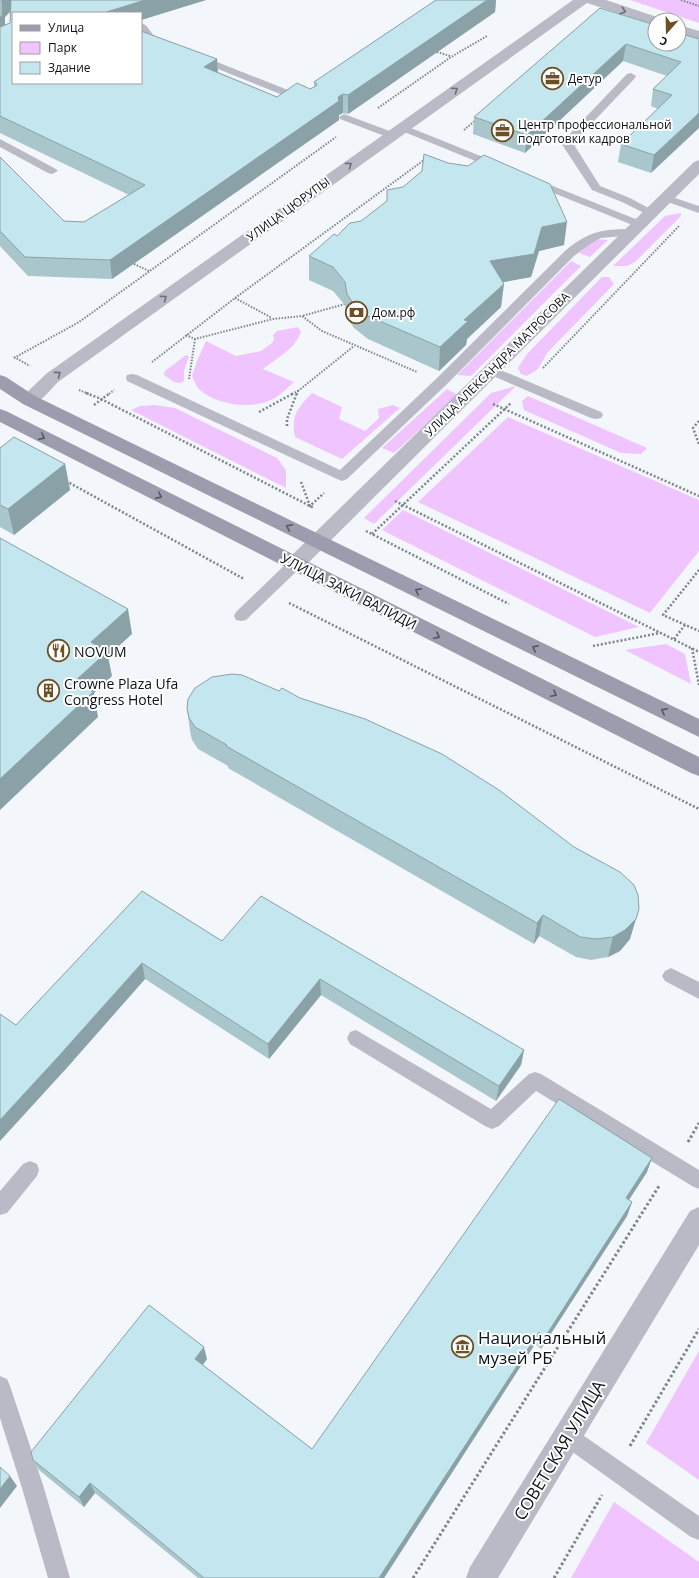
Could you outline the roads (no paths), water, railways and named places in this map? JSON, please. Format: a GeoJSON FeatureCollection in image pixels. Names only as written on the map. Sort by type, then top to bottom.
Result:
{"type":"FeatureCollection","features":[{"type":"Feature","properties":{"kind":"main road"},"geometry":{"type":"LineString","coordinates":[[0,381],[29,400],[699,729]]}},
{"type":"Feature","properties":{"kind":"main road","name":"УЛИЦА ЦЮРУПЫ"},"geometry":{"type":"LineString","coordinates":[[3,420],[29,400]]}},
{"type":"Feature","properties":{"kind":"main road","name":"УЛИЦА ЗАКИ ВАЛИДИ"},"geometry":{"type":"LineString","coordinates":[[3,420],[295,564],[699,767]]}},
{"type":"Feature","properties":{"kind":"street","name":"УЛИЦА ЦЮРУПЫ"},"geometry":{"type":"LineString","coordinates":[[29,400],[52,378],[396,131],[582,0]]}},
{"type":"Feature","properties":{"kind":"street"},"geometry":{"type":"LineString","coordinates":[[592,0],[647,18]]}},
{"type":"Feature","properties":{"kind":"street"},"geometry":{"type":"LineString","coordinates":[[687,32],[699,36]]}},
{"type":"Feature","properties":{"kind":"street","name":"УЛИЦА АЛЕКСАНДРА МАТРОСОВА"},"geometry":{"type":"LineString","coordinates":[[295,564],[699,165]]}},
{"type":"Feature","properties":{"kind":"street","name":"СОВЕТСКАЯ УЛИЦА"},"geometry":{"type":"LineString","coordinates":[[481,1578],[699,1220]]}},
{"type":"Feature","properties":{"kind":"lane"},"geometry":{"type":"LineString","coordinates":[[142,27],[153,40],[175,48]]}},
{"type":"Feature","properties":{"kind":"lane"},"geometry":{"type":"LineString","coordinates":[[190,54],[306,98]]}},
{"type":"Feature","properties":{"kind":"lane"},"geometry":{"type":"LineString","coordinates":[[631,76],[567,144],[596,188],[626,200],[640,224]]}},
{"type":"Feature","properties":{"kind":"lane"},"geometry":{"type":"LineString","coordinates":[[344,116],[358,122],[445,145],[508,171]]}},
{"type":"Feature","properties":{"kind":"lane"},"geometry":{"type":"LineString","coordinates":[[0,142],[52,171]]}},
{"type":"Feature","properties":{"kind":"lane"},"geometry":{"type":"LineString","coordinates":[[523,177],[640,224]]}},
{"type":"Feature","properties":{"kind":"lane"},"geometry":{"type":"LineString","coordinates":[[666,198],[699,210]]}},
{"type":"Feature","properties":{"kind":"lane"},"geometry":{"type":"LineString","coordinates":[[132,378],[342,476],[442,382],[587,239],[602,233],[640,224]]}},
{"type":"Feature","properties":{"kind":"lane"},"geometry":{"type":"LineString","coordinates":[[491,370],[596,415]]}},
{"type":"Feature","properties":{"kind":"lane"},"geometry":{"type":"LineString","coordinates":[[241,616],[295,564]]}},
{"type":"Feature","properties":{"kind":"lane"},"geometry":{"type":"LineString","coordinates":[[671,976],[699,991]]}},
{"type":"Feature","properties":{"kind":"lane"},"geometry":{"type":"LineString","coordinates":[[356,1038],[492,1120],[535,1080],[699,1180]]}},
{"type":"Feature","properties":{"kind":"lane"},"geometry":{"type":"LineString","coordinates":[[0,1206],[30,1170]]}},
{"type":"Feature","properties":{"kind":"lane"},"geometry":{"type":"LineString","coordinates":[[0,1386],[33,1488],[59,1578]]}},
{"type":"Feature","properties":{"kind":"lane"},"geometry":{"type":"LineString","coordinates":[[567,1436],[699,1529]]}},
{"type":"Feature","properties":{"kind":"place","name":"Детур"},"geometry":{"type":"Point","coordinates":[552,78]}},
{"type":"Feature","properties":{"kind":"place","name":"Центр профессиональной подготовки кадров"},"geometry":{"type":"Point","coordinates":[502,131]}},
{"type":"Feature","properties":{"kind":"place","name":"Дом.рф"},"geometry":{"type":"Point","coordinates":[356,312]}},
{"type":"Feature","properties":{"kind":"place","name":"NOVUM"},"geometry":{"type":"Point","coordinates":[59,651]}},
{"type":"Feature","properties":{"kind":"place","name":"Crowne Plaza Ufa Congress Hotel"},"geometry":{"type":"Point","coordinates":[48,691]}},
{"type":"Feature","properties":{"kind":"place","name":"Национальный музей РБ"},"geometry":{"type":"Point","coordinates":[463,1347]}}]}
